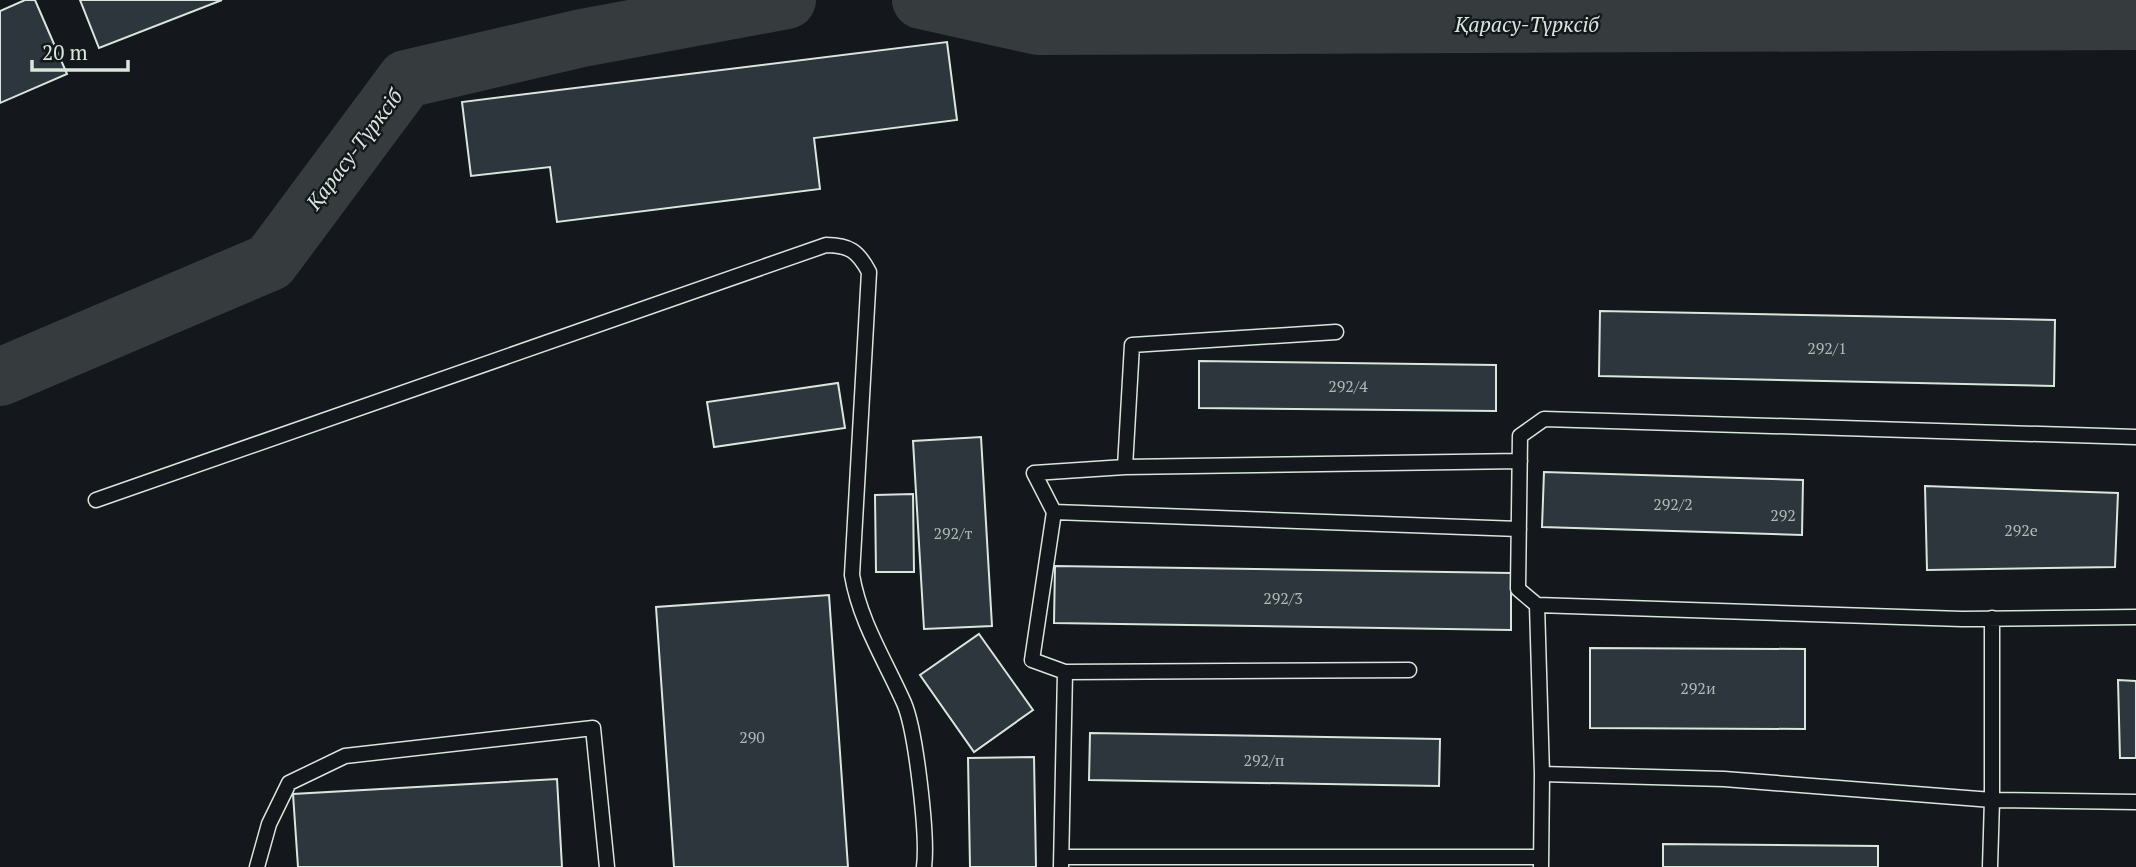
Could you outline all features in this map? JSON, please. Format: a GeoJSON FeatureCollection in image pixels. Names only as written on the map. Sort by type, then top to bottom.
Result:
{"type":"FeatureCollection","features":[{"type":"Feature","properties":{"kind":"lane"},"geometry":{"type":"LineString","coordinates":[[96,500],[826,245],[845,245],[862,258],[869,272],[852,575],[861,614],[904,703],[914,732],[924,867]]}},
{"type":"Feature","properties":{"kind":"lane"},"geometry":{"type":"LineString","coordinates":[[1125,467],[1132,345],[1336,332]]}},
{"type":"Feature","properties":{"kind":"lane"},"geometry":{"type":"LineString","coordinates":[[2136,437],[1544,419],[1520,436],[1518,589],[1538,605],[1992,618],[2136,617]]}},
{"type":"Feature","properties":{"kind":"lane"},"geometry":{"type":"LineString","coordinates":[[1409,670],[1065,672],[1032,660],[1054,512],[1034,473],[1125,467],[1520,461]]}},
{"type":"Feature","properties":{"kind":"lane"},"geometry":{"type":"LineString","coordinates":[[1054,512],[1519,529]]}},
{"type":"Feature","properties":{"kind":"lane"},"geometry":{"type":"LineString","coordinates":[[1065,672],[1062,862],[1541,862],[1538,605]]}},
{"type":"Feature","properties":{"kind":"lane"},"geometry":{"type":"LineString","coordinates":[[1990,867],[1992,618]]}},
{"type":"Feature","properties":{"kind":"lane"},"geometry":{"type":"LineString","coordinates":[[257,867],[269,824],[289,782],[345,755],[593,728],[607,867]]}},
{"type":"Feature","properties":{"kind":"lane"},"geometry":{"type":"LineString","coordinates":[[1542,774],[1724,779],[1992,800],[2136,803]]}},
{"type":"Feature","properties":{"kind":"building"},"geometry":{"type":"Polygon","coordinates":[[[25,0],[35,0],[67,74],[0,103],[0,11],[25,0]]]}},
{"type":"Feature","properties":{"kind":"building"},"geometry":{"type":"Polygon","coordinates":[[[80,0],[222,0],[99,48],[80,0]]]}},
{"type":"Feature","properties":{"kind":"building"},"geometry":{"type":"Polygon","coordinates":[[[947,42],[957,120],[814,138],[820,189],[557,222],[550,167],[471,176],[462,102],[947,42]]]}},
{"type":"Feature","properties":{"kind":"building"},"geometry":{"type":"Polygon","coordinates":[[[1600,311],[2055,320],[2054,386],[1599,376],[1600,311]]]}},
{"type":"Feature","properties":{"kind":"building"},"geometry":{"type":"Polygon","coordinates":[[[1199,361],[1496,365],[1496,411],[1199,408],[1199,361]]]}},
{"type":"Feature","properties":{"kind":"building"},"geometry":{"type":"Polygon","coordinates":[[[838,383],[845,428],[714,447],[707,402],[838,383]]]}},
{"type":"Feature","properties":{"kind":"building"},"geometry":{"type":"Polygon","coordinates":[[[981,437],[992,626],[924,629],[913,441],[981,437]]]}},
{"type":"Feature","properties":{"kind":"building"},"geometry":{"type":"Polygon","coordinates":[[[1544,472],[1803,480],[1802,535],[1542,527],[1544,472]]]}},
{"type":"Feature","properties":{"kind":"building"},"geometry":{"type":"Polygon","coordinates":[[[1925,486],[2118,493],[2115,567],[1927,570],[1925,486]]]}},
{"type":"Feature","properties":{"kind":"building"},"geometry":{"type":"Polygon","coordinates":[[[913,494],[914,572],[876,572],[875,495],[913,494]]]}},
{"type":"Feature","properties":{"kind":"building"},"geometry":{"type":"Polygon","coordinates":[[[1055,566],[1511,573],[1511,630],[1054,623],[1055,566]]]}},
{"type":"Feature","properties":{"kind":"building"},"geometry":{"type":"Polygon","coordinates":[[[829,595],[848,867],[674,867],[656,607],[829,595]]]}},
{"type":"Feature","properties":{"kind":"building"},"geometry":{"type":"Polygon","coordinates":[[[979,634],[1033,710],[974,752],[920,675],[979,634]]]}},
{"type":"Feature","properties":{"kind":"building"},"geometry":{"type":"Polygon","coordinates":[[[1590,648],[1805,649],[1805,729],[1590,728],[1590,648]]]}},
{"type":"Feature","properties":{"kind":"building"},"geometry":{"type":"Polygon","coordinates":[[[2118,680],[2136,681],[2136,758],[2120,758],[2118,680]]]}},
{"type":"Feature","properties":{"kind":"building"},"geometry":{"type":"Polygon","coordinates":[[[1090,733],[1440,739],[1439,786],[1089,780],[1090,733]]]}},
{"type":"Feature","properties":{"kind":"building"},"geometry":{"type":"Polygon","coordinates":[[[1034,757],[1036,867],[970,867],[968,758],[1034,757]]]}},
{"type":"Feature","properties":{"kind":"building"},"geometry":{"type":"Polygon","coordinates":[[[557,779],[562,867],[298,867],[293,794],[557,779]]]}},
{"type":"Feature","properties":{"kind":"building"},"geometry":{"type":"Polygon","coordinates":[[[1663,844],[1878,846],[1878,867],[1663,867],[1663,844]]]}},
{"type":"Feature","properties":{"kind":"waterway","name":"Қарасу-Түрксіб"},"geometry":{"type":"LineString","coordinates":[[0,377],[270,262],[406,79],[582,38],[787,0]]}},
{"type":"Feature","properties":{"kind":"waterway","name":"Қарасу-Түрксіб"},"geometry":{"type":"LineString","coordinates":[[921,0],[1038,26],[2136,21]]}}]}
